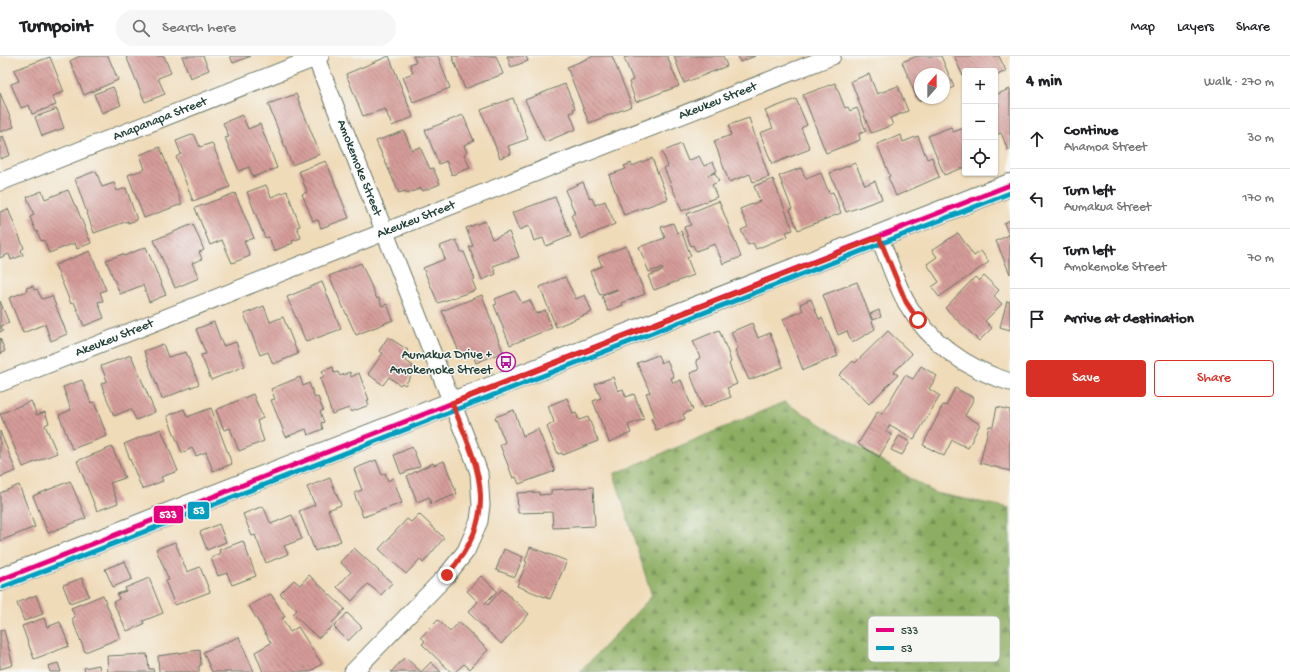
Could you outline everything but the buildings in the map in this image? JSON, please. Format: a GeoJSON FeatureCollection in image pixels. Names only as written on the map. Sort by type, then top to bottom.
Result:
{"type":"FeatureCollection","features":[{"type":"Feature","properties":{"kind":"street","name":"Akeukeu Street"},"geometry":{"type":"LineString","coordinates":[[0,383],[832,56]]}},
{"type":"Feature","properties":{"kind":"street","name":"Amokemoke Street"},"geometry":{"type":"LineString","coordinates":[[318,57],[479,474],[481,489],[479,521],[472,539],[458,562],[353,672]]}},
{"type":"Feature","properties":{"kind":"street","name":"Anapanapa Street"},"geometry":{"type":"LineString","coordinates":[[0,182],[318,57]]}},
{"type":"Feature","properties":{"kind":"street"},"geometry":{"type":"LineString","coordinates":[[0,580],[1010,185]]}},
{"type":"Feature","properties":{"kind":"street"},"geometry":{"type":"LineString","coordinates":[[879,237],[906,302],[930,335],[958,358],[975,369],[1010,382]]}},
{"type":"Feature","properties":{"kind":"green space"},"geometry":{"type":"Polygon","coordinates":[[[784,402],[935,493],[1010,508],[1010,672],[580,672],[652,596],[614,474],[784,402]]]}},
{"type":"Feature","properties":{"kind":"transit line","name":"533"},"geometry":{"type":"LineString","coordinates":[[0,580],[1010,185]]}},
{"type":"Feature","properties":{"kind":"transit line","name":"53"},"geometry":{"type":"LineString","coordinates":[[3,587],[1010,193]]}},
{"type":"Feature","properties":{"kind":"place","name":"Aumakua Drive + Amokemoke Street"},"geometry":{"type":"Point","coordinates":[506,362]}},
{"type":"Feature","properties":{"kind":"route"},"geometry":{"type":"LineString","coordinates":[[447,575],[466,551],[472,539],[479,521],[481,504],[479,474],[452,403],[879,237],[897,283],[906,302],[918,320]]}}]}
